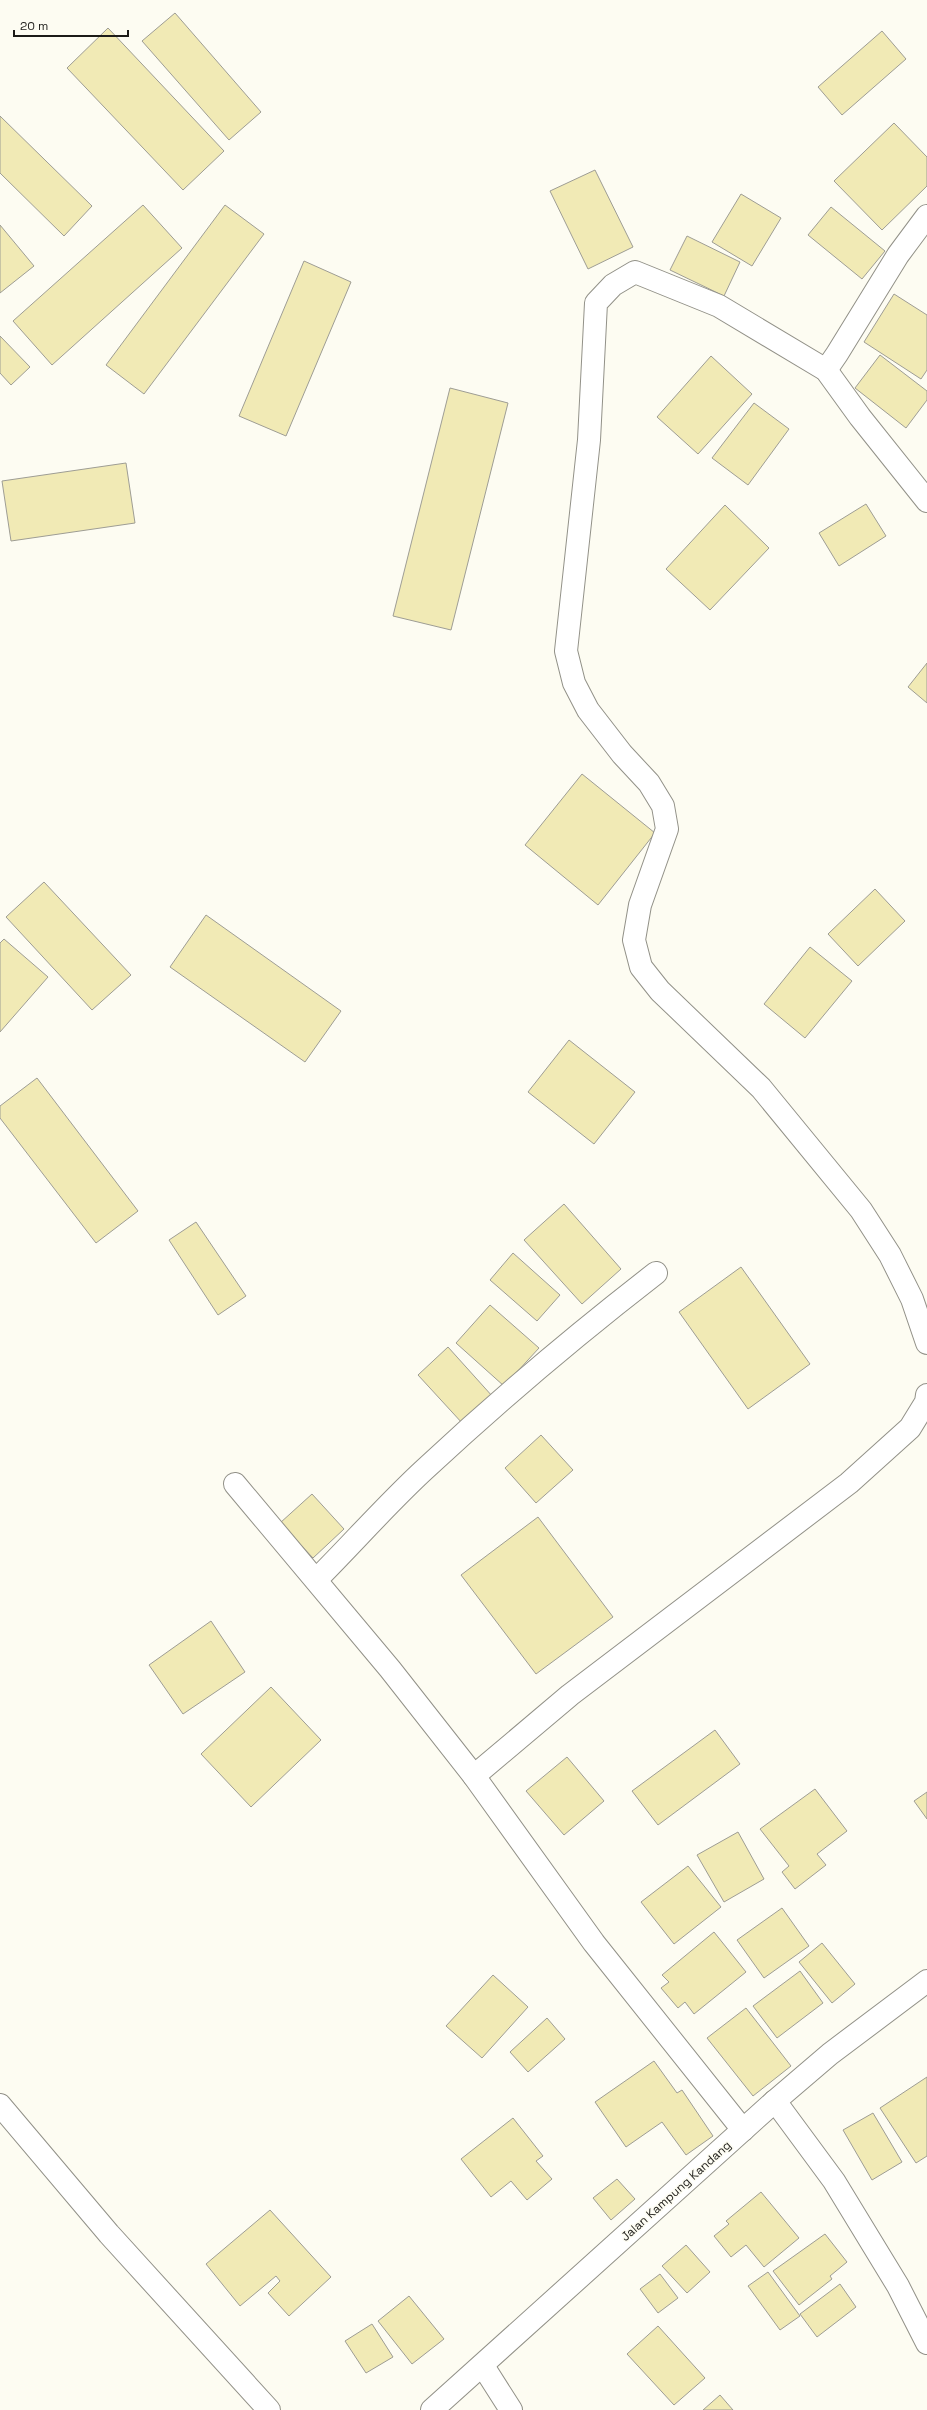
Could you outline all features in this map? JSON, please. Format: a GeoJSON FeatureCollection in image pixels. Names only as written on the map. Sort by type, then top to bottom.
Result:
{"type":"FeatureCollection","features":[{"type":"Feature","properties":{"kind":"street"},"geometry":{"type":"LineString","coordinates":[[826,370],[898,255],[927,216]]}},
{"type":"Feature","properties":{"kind":"street"},"geometry":{"type":"LineString","coordinates":[[927,501],[860,417],[826,370],[719,306],[635,272],[613,285],[596,303],[589,440],[566,651],[574,683],[588,710],[622,754],[649,783],[663,806],[667,829],[640,906],[634,940],[641,967],[660,991],[761,1088],[861,1210],[890,1255],[912,1299],[927,1343]]}},
{"type":"Feature","properties":{"kind":"street"},"geometry":{"type":"LineString","coordinates":[[317,1579],[424,1470],[496,1404],[593,1322],[656,1273]]}},
{"type":"Feature","properties":{"kind":"street"},"geometry":{"type":"LineString","coordinates":[[474,1776],[570,1695],[849,1483],[910,1428],[926,1402],[927,1395]]}},
{"type":"Feature","properties":{"kind":"street"},"geometry":{"type":"LineString","coordinates":[[235,1484],[317,1579],[474,1776],[594,1943],[744,2130]]}},
{"type":"Feature","properties":{"kind":"street","name":"Jalan Kampung Kandang"},"geometry":{"type":"LineString","coordinates":[[432,2410],[483,2366],[775,2101],[830,2054],[927,1981]]}},
{"type":"Feature","properties":{"kind":"street"},"geometry":{"type":"LineString","coordinates":[[775,2101],[834,2181],[898,2286],[927,2343]]}},
{"type":"Feature","properties":{"kind":"street"},"geometry":{"type":"LineString","coordinates":[[0,2105],[109,2234],[269,2410]]}},
{"type":"Feature","properties":{"kind":"street"},"geometry":{"type":"LineString","coordinates":[[483,2366],[511,2410]]}},
{"type":"Feature","properties":{"kind":"building"},"geometry":{"type":"Polygon","coordinates":[[[175,13],[261,112],[229,140],[142,41],[175,13]]]}},
{"type":"Feature","properties":{"kind":"building"},"geometry":{"type":"Polygon","coordinates":[[[108,28],[224,151],[183,190],[67,68],[108,28]]]}},
{"type":"Feature","properties":{"kind":"building"},"geometry":{"type":"Polygon","coordinates":[[[882,31],[906,59],[842,115],[818,87],[882,31]]]}},
{"type":"Feature","properties":{"kind":"building"},"geometry":{"type":"Polygon","coordinates":[[[0,116],[92,206],[64,236],[0,173],[0,116]]]}},
{"type":"Feature","properties":{"kind":"building"},"geometry":{"type":"Polygon","coordinates":[[[894,123],[927,157],[927,186],[882,230],[834,181],[894,123]]]}},
{"type":"Feature","properties":{"kind":"building"},"geometry":{"type":"Polygon","coordinates":[[[595,170],[633,247],[588,269],[550,191],[595,170]]]}},
{"type":"Feature","properties":{"kind":"building"},"geometry":{"type":"Polygon","coordinates":[[[741,194],[781,218],[752,266],[712,242],[741,194]]]}},
{"type":"Feature","properties":{"kind":"building"},"geometry":{"type":"Polygon","coordinates":[[[143,205],[182,248],[52,365],[13,321],[143,205]]]}},
{"type":"Feature","properties":{"kind":"building"},"geometry":{"type":"Polygon","coordinates":[[[225,205],[264,234],[144,394],[106,365],[225,205]]]}},
{"type":"Feature","properties":{"kind":"building"},"geometry":{"type":"Polygon","coordinates":[[[831,207],[885,251],[862,279],[808,235],[831,207]]]}},
{"type":"Feature","properties":{"kind":"building"},"geometry":{"type":"Polygon","coordinates":[[[0,225],[34,266],[0,293],[0,225]]]}},
{"type":"Feature","properties":{"kind":"building"},"geometry":{"type":"Polygon","coordinates":[[[687,236],[740,262],[724,296],[670,270],[687,236]]]}},
{"type":"Feature","properties":{"kind":"building"},"geometry":{"type":"Polygon","coordinates":[[[304,261],[351,282],[286,436],[239,416],[304,261]]]}},
{"type":"Feature","properties":{"kind":"building"},"geometry":{"type":"Polygon","coordinates":[[[894,294],[927,315],[927,370],[921,379],[864,342],[894,294]]]}},
{"type":"Feature","properties":{"kind":"building"},"geometry":{"type":"Polygon","coordinates":[[[0,336],[30,367],[11,385],[0,373],[0,336]]]}},
{"type":"Feature","properties":{"kind":"building"},"geometry":{"type":"Polygon","coordinates":[[[880,355],[927,391],[927,400],[906,428],[855,388],[880,355]]]}},
{"type":"Feature","properties":{"kind":"building"},"geometry":{"type":"Polygon","coordinates":[[[711,356],[752,394],[698,454],[657,417],[711,356]]]}},
{"type":"Feature","properties":{"kind":"building"},"geometry":{"type":"Polygon","coordinates":[[[450,388],[508,403],[451,630],[393,616],[450,388]]]}},
{"type":"Feature","properties":{"kind":"building"},"geometry":{"type":"Polygon","coordinates":[[[754,403],[789,429],[748,485],[712,458],[754,403]]]}},
{"type":"Feature","properties":{"kind":"building"},"geometry":{"type":"Polygon","coordinates":[[[126,463],[135,523],[11,541],[2,481],[126,463]]]}},
{"type":"Feature","properties":{"kind":"building"},"geometry":{"type":"Polygon","coordinates":[[[866,504],[886,536],[839,566],[819,533],[866,504]]]}},
{"type":"Feature","properties":{"kind":"building"},"geometry":{"type":"Polygon","coordinates":[[[725,505],[769,548],[710,610],[666,569],[725,505]]]}},
{"type":"Feature","properties":{"kind":"building"},"geometry":{"type":"Polygon","coordinates":[[[927,663],[927,703],[908,687],[927,663]]]}},
{"type":"Feature","properties":{"kind":"building"},"geometry":{"type":"Polygon","coordinates":[[[582,774],[655,833],[598,905],[525,845],[582,774]]]}},
{"type":"Feature","properties":{"kind":"building"},"geometry":{"type":"Polygon","coordinates":[[[44,882],[131,975],[92,1010],[6,917],[44,882]]]}},
{"type":"Feature","properties":{"kind":"building"},"geometry":{"type":"Polygon","coordinates":[[[875,889],[905,921],[858,966],[828,934],[875,889]]]}},
{"type":"Feature","properties":{"kind":"building"},"geometry":{"type":"Polygon","coordinates":[[[206,915],[341,1011],[305,1062],[170,967],[206,915]]]}},
{"type":"Feature","properties":{"kind":"building"},"geometry":{"type":"Polygon","coordinates":[[[4,939],[48,977],[0,1032],[0,943],[4,939]]]}},
{"type":"Feature","properties":{"kind":"building"},"geometry":{"type":"Polygon","coordinates":[[[810,947],[852,981],[805,1038],[764,1004],[810,947]]]}},
{"type":"Feature","properties":{"kind":"building"},"geometry":{"type":"Polygon","coordinates":[[[569,1040],[635,1092],[594,1144],[528,1092],[569,1040]]]}},
{"type":"Feature","properties":{"kind":"building"},"geometry":{"type":"Polygon","coordinates":[[[37,1078],[138,1211],[96,1243],[0,1118],[0,1106],[37,1078]]]}},
{"type":"Feature","properties":{"kind":"building"},"geometry":{"type":"Polygon","coordinates":[[[564,1204],[621,1269],[582,1304],[524,1240],[564,1204]]]}},
{"type":"Feature","properties":{"kind":"building"},"geometry":{"type":"Polygon","coordinates":[[[196,1222],[246,1296],[218,1315],[169,1240],[196,1222]]]}},
{"type":"Feature","properties":{"kind":"building"},"geometry":{"type":"Polygon","coordinates":[[[513,1253],[560,1295],[537,1321],[490,1280],[513,1253]]]}},
{"type":"Feature","properties":{"kind":"building"},"geometry":{"type":"Polygon","coordinates":[[[741,1267],[810,1364],[748,1409],[679,1312],[741,1267]]]}},
{"type":"Feature","properties":{"kind":"building"},"geometry":{"type":"Polygon","coordinates":[[[490,1305],[539,1348],[504,1386],[456,1343],[490,1305]]]}},
{"type":"Feature","properties":{"kind":"building"},"geometry":{"type":"Polygon","coordinates":[[[448,1347],[493,1397],[463,1424],[418,1375],[448,1347]]]}},
{"type":"Feature","properties":{"kind":"building"},"geometry":{"type":"Polygon","coordinates":[[[541,1435],[573,1470],[536,1503],[505,1468],[541,1435]]]}},
{"type":"Feature","properties":{"kind":"building"},"geometry":{"type":"Polygon","coordinates":[[[312,1494],[344,1529],[313,1558],[280,1523],[312,1494]]]}},
{"type":"Feature","properties":{"kind":"building"},"geometry":{"type":"Polygon","coordinates":[[[538,1517],[613,1617],[536,1674],[461,1575],[538,1517]]]}},
{"type":"Feature","properties":{"kind":"building"},"geometry":{"type":"Polygon","coordinates":[[[211,1621],[245,1672],[183,1714],[149,1665],[211,1621]]]}},
{"type":"Feature","properties":{"kind":"building"},"geometry":{"type":"Polygon","coordinates":[[[271,1687],[321,1740],[251,1807],[201,1754],[271,1687]]]}},
{"type":"Feature","properties":{"kind":"building"},"geometry":{"type":"Polygon","coordinates":[[[715,1730],[740,1764],[658,1825],[632,1791],[715,1730]]]}},
{"type":"Feature","properties":{"kind":"building"},"geometry":{"type":"Polygon","coordinates":[[[567,1757],[604,1801],[564,1835],[526,1791],[567,1757]]]}},
{"type":"Feature","properties":{"kind":"building"},"geometry":{"type":"Polygon","coordinates":[[[815,1789],[847,1831],[817,1854],[826,1865],[795,1889],[782,1872],[789,1866],[760,1829],[815,1789]]]}},
{"type":"Feature","properties":{"kind":"building"},"geometry":{"type":"Polygon","coordinates":[[[927,1792],[927,1819],[914,1801],[927,1792]]]}},
{"type":"Feature","properties":{"kind":"building"},"geometry":{"type":"Polygon","coordinates":[[[738,1832],[764,1879],[724,1902],[697,1855],[738,1832]]]}},
{"type":"Feature","properties":{"kind":"building"},"geometry":{"type":"Polygon","coordinates":[[[688,1866],[721,1907],[674,1944],[641,1902],[688,1866]]]}},
{"type":"Feature","properties":{"kind":"building"},"geometry":{"type":"Polygon","coordinates":[[[782,1908],[809,1946],[764,1978],[737,1940],[782,1908]]]}},
{"type":"Feature","properties":{"kind":"building"},"geometry":{"type":"Polygon","coordinates":[[[714,1932],[746,1972],[694,2014],[685,2002],[678,2008],[661,1988],[669,1982],[662,1975],[714,1932]]]}},
{"type":"Feature","properties":{"kind":"building"},"geometry":{"type":"Polygon","coordinates":[[[822,1943],[855,1984],[832,2003],[799,1962],[822,1943]]]}},
{"type":"Feature","properties":{"kind":"building"},"geometry":{"type":"Polygon","coordinates":[[[800,1971],[823,2003],[777,2038],[753,2006],[800,1971]]]}},
{"type":"Feature","properties":{"kind":"building"},"geometry":{"type":"Polygon","coordinates":[[[493,1975],[528,2007],[482,2058],[446,2026],[493,1975]]]}},
{"type":"Feature","properties":{"kind":"building"},"geometry":{"type":"Polygon","coordinates":[[[746,2008],[791,2066],[753,2096],[707,2038],[746,2008]]]}},
{"type":"Feature","properties":{"kind":"building"},"geometry":{"type":"Polygon","coordinates":[[[547,2018],[565,2039],[528,2072],[510,2052],[547,2018]]]}},
{"type":"Feature","properties":{"kind":"building"},"geometry":{"type":"Polygon","coordinates":[[[654,2061],[677,2093],[682,2090],[713,2136],[686,2155],[662,2122],[626,2147],[595,2102],[654,2061]]]}},
{"type":"Feature","properties":{"kind":"building"},"geometry":{"type":"Polygon","coordinates":[[[927,2077],[927,2156],[916,2163],[880,2108],[927,2077]]]}},
{"type":"Feature","properties":{"kind":"building"},"geometry":{"type":"Polygon","coordinates":[[[873,2113],[902,2162],[872,2180],[843,2130],[873,2113]]]}},
{"type":"Feature","properties":{"kind":"building"},"geometry":{"type":"Polygon","coordinates":[[[513,2118],[543,2156],[536,2161],[552,2179],[527,2200],[511,2181],[491,2197],[461,2159],[513,2118]]]}},
{"type":"Feature","properties":{"kind":"building"},"geometry":{"type":"Polygon","coordinates":[[[617,2179],[635,2199],[611,2220],[593,2198],[617,2179]]]}},
{"type":"Feature","properties":{"kind":"building"},"geometry":{"type":"Polygon","coordinates":[[[761,2192],[799,2238],[764,2267],[746,2245],[731,2257],[714,2236],[729,2224],[726,2221],[761,2192]]]}},
{"type":"Feature","properties":{"kind":"building"},"geometry":{"type":"Polygon","coordinates":[[[270,2210],[331,2277],[289,2316],[268,2293],[280,2281],[276,2276],[240,2306],[206,2264],[270,2210]]]}},
{"type":"Feature","properties":{"kind":"building"},"geometry":{"type":"Polygon","coordinates":[[[825,2234],[847,2262],[830,2276],[832,2279],[799,2305],[773,2271],[825,2234]]]}},
{"type":"Feature","properties":{"kind":"building"},"geometry":{"type":"Polygon","coordinates":[[[686,2245],[710,2272],[687,2293],[662,2266],[686,2245]]]}},
{"type":"Feature","properties":{"kind":"building"},"geometry":{"type":"Polygon","coordinates":[[[768,2272],[800,2316],[780,2330],[748,2286],[768,2272]]]}},
{"type":"Feature","properties":{"kind":"building"},"geometry":{"type":"Polygon","coordinates":[[[660,2274],[678,2298],[658,2313],[640,2289],[660,2274]]]}},
{"type":"Feature","properties":{"kind":"building"},"geometry":{"type":"Polygon","coordinates":[[[840,2284],[856,2307],[817,2337],[800,2314],[840,2284]]]}},
{"type":"Feature","properties":{"kind":"building"},"geometry":{"type":"Polygon","coordinates":[[[409,2296],[444,2339],[412,2364],[378,2321],[409,2296]]]}},
{"type":"Feature","properties":{"kind":"building"},"geometry":{"type":"Polygon","coordinates":[[[372,2324],[393,2357],[366,2373],[345,2341],[372,2324]]]}},
{"type":"Feature","properties":{"kind":"building"},"geometry":{"type":"Polygon","coordinates":[[[658,2326],[705,2378],[674,2405],[627,2354],[658,2326]]]}},
{"type":"Feature","properties":{"kind":"building"},"geometry":{"type":"Polygon","coordinates":[[[720,2395],[733,2410],[703,2410],[720,2395]]]}}]}
